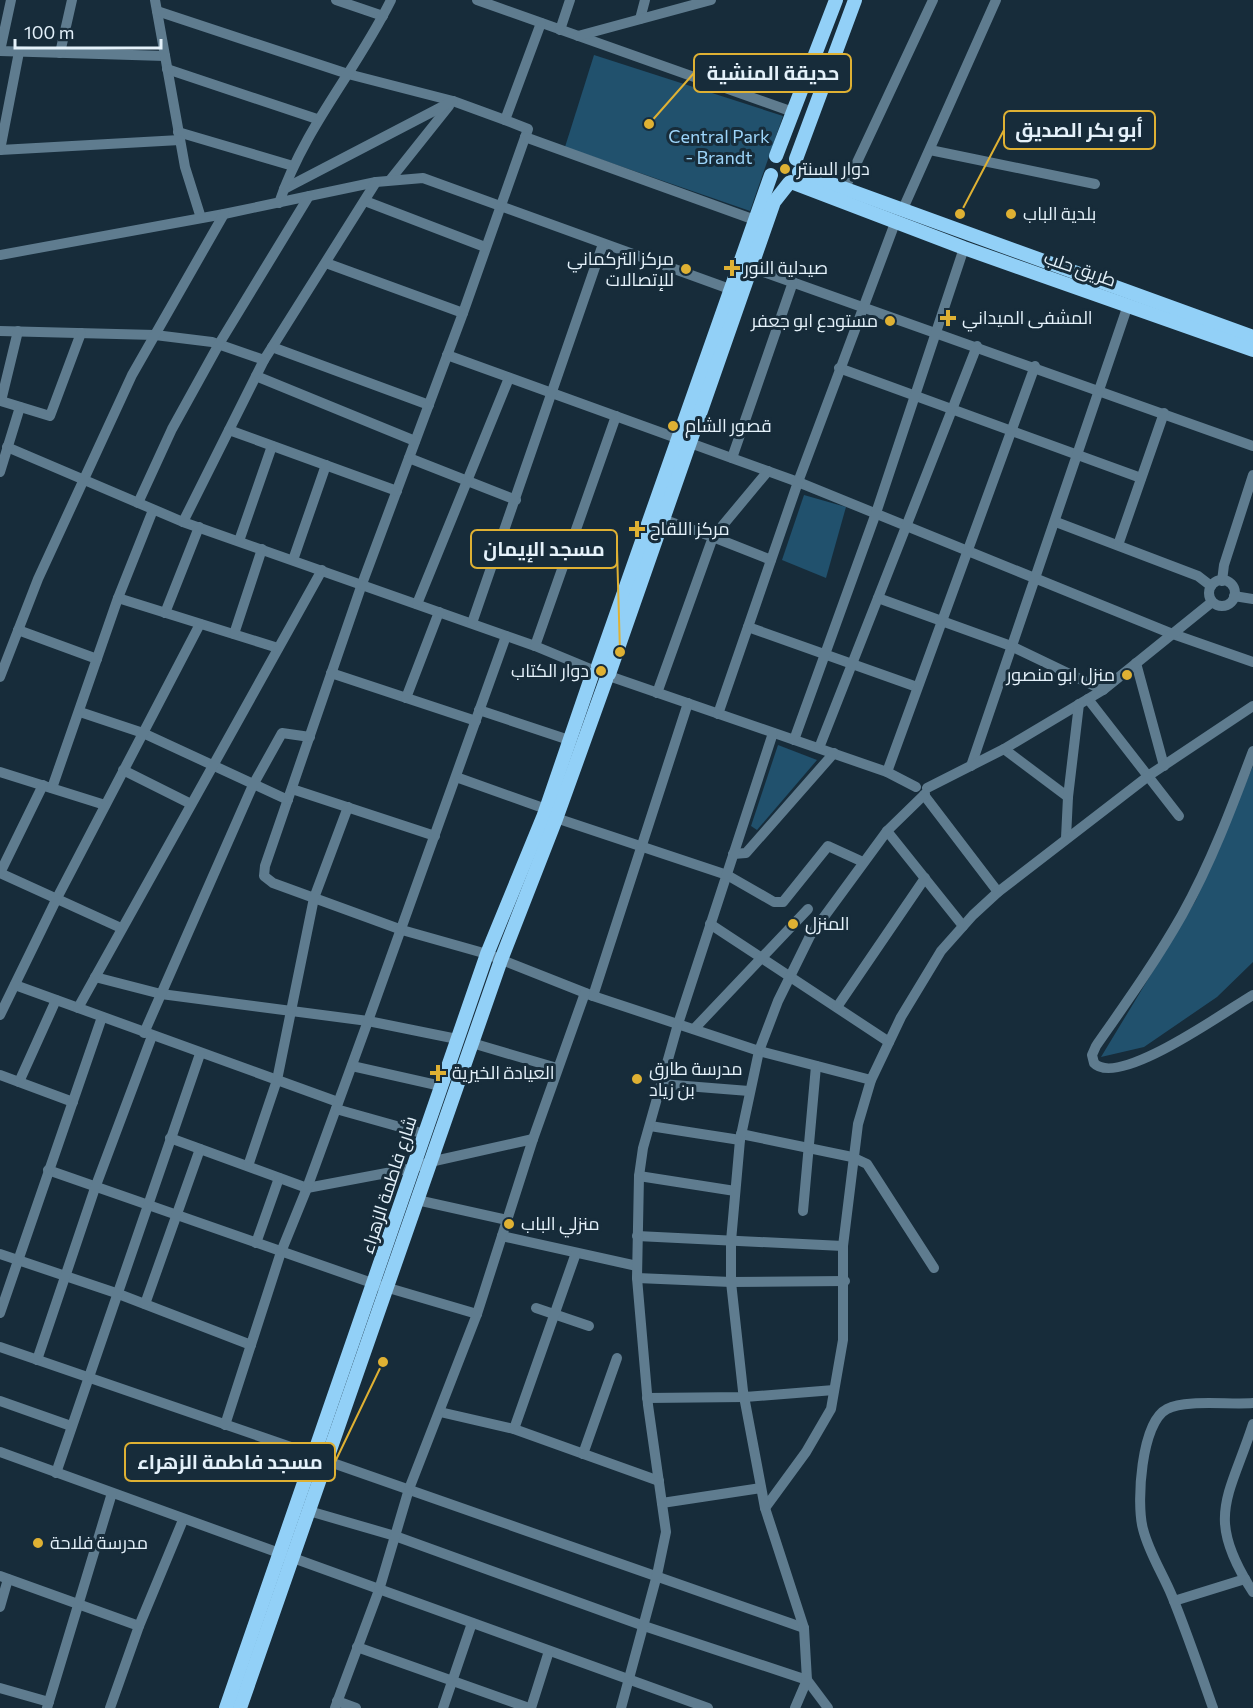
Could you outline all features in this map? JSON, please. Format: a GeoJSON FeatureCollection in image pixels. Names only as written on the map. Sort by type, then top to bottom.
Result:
{"type":"FeatureCollection","features":[{"type":"Feature","properties":{"kind":"main road","name":"شارع فاطمة الزهراء"},"geometry":{"type":"LineString","coordinates":[[240,1708],[286,1557],[318,1464],[381,1286],[417,1200],[501,960],[549,814],[737,292],[740,264],[771,175],[770,164],[776,156],[836,0]]}},
{"type":"Feature","properties":{"kind":"main road","name":"شارع فاطمة الزهراء"},"geometry":{"type":"LineString","coordinates":[[737,292],[753,268],[774,202],[794,174],[855,0]]}},
{"type":"Feature","properties":{"kind":"main road"},"geometry":{"type":"LineString","coordinates":[[776,156],[784,153],[794,174],[898,217],[1253,336]]}},
{"type":"Feature","properties":{"kind":"main road"},"geometry":{"type":"LineString","coordinates":[[771,175],[776,181],[794,174],[844,190],[898,217]]}},
{"type":"Feature","properties":{"kind":"main road","name":"طريق حلب"},"geometry":{"type":"LineString","coordinates":[[898,217],[964,248],[1253,350]]}},
{"type":"Feature","properties":{"kind":"main road","name":"شارع فاطمة الزهراء"},"geometry":{"type":"LineString","coordinates":[[381,1286],[413,1168],[487,954],[549,814],[569,740],[601,674],[662,519],[684,440]]}},
{"type":"Feature","properties":{"kind":"main road","name":"شارع فاطمة الزهراء"},"geometry":{"type":"LineString","coordinates":[[226,1708],[286,1557],[309,1511],[318,1464]]}},
{"type":"Feature","properties":{"kind":"street"},"geometry":{"type":"LineString","coordinates":[[12,0],[0,51],[165,56]]}},
{"type":"Feature","properties":{"kind":"street"},"geometry":{"type":"LineString","coordinates":[[60,53],[72,0]]}},
{"type":"Feature","properties":{"kind":"street"},"geometry":{"type":"LineString","coordinates":[[336,0],[383,16]]}},
{"type":"Feature","properties":{"kind":"street"},"geometry":{"type":"LineString","coordinates":[[279,203],[293,166],[317,120],[348,74],[391,0]]}},
{"type":"Feature","properties":{"kind":"street"},"geometry":{"type":"LineString","coordinates":[[477,0],[490,2],[560,30],[793,112]]}},
{"type":"Feature","properties":{"kind":"street"},"geometry":{"type":"LineString","coordinates":[[560,30],[570,0]]}},
{"type":"Feature","properties":{"kind":"street"},"geometry":{"type":"LineString","coordinates":[[640,19],[645,0]]}},
{"type":"Feature","properties":{"kind":"street"},"geometry":{"type":"LineString","coordinates":[[578,36],[696,2],[711,0]]}},
{"type":"Feature","properties":{"kind":"street"},"geometry":{"type":"LineString","coordinates":[[844,190],[933,0]]}},
{"type":"Feature","properties":{"kind":"street"},"geometry":{"type":"LineString","coordinates":[[718,714],[862,306],[898,217],[996,0]]}},
{"type":"Feature","properties":{"kind":"street"},"geometry":{"type":"LineString","coordinates":[[201,218],[184,167],[156,5],[348,74],[453,101],[528,129],[463,313],[362,584],[264,876],[273,883],[402,930],[487,954],[589,994],[678,1024],[759,1051],[871,1080]]}},
{"type":"Feature","properties":{"kind":"street"},"geometry":{"type":"LineString","coordinates":[[505,120],[541,23]]}},
{"type":"Feature","properties":{"kind":"street"},"geometry":{"type":"LineString","coordinates":[[19,52],[0,150],[179,136],[293,166]]}},
{"type":"Feature","properties":{"kind":"street"},"geometry":{"type":"LineString","coordinates":[[167,69],[317,120]]}},
{"type":"Feature","properties":{"kind":"street"},"geometry":{"type":"LineString","coordinates":[[390,180],[453,101]]}},
{"type":"Feature","properties":{"kind":"street"},"geometry":{"type":"LineString","coordinates":[[284,189],[453,101]]}},
{"type":"Feature","properties":{"kind":"street"},"geometry":{"type":"LineString","coordinates":[[525,137],[755,220]]}},
{"type":"Feature","properties":{"kind":"street"},"geometry":{"type":"LineString","coordinates":[[930,150],[1095,184]]}},
{"type":"Feature","properties":{"kind":"street"},"geometry":{"type":"LineString","coordinates":[[0,255],[224,214],[376,182],[423,178],[737,292]]}},
{"type":"Feature","properties":{"kind":"street"},"geometry":{"type":"LineString","coordinates":[[183,522],[264,360],[376,182]]}},
{"type":"Feature","properties":{"kind":"street"},"geometry":{"type":"LineString","coordinates":[[138,504],[171,429],[219,344],[309,196]]}},
{"type":"Feature","properties":{"kind":"street"},"geometry":{"type":"LineString","coordinates":[[365,201],[485,247]]}},
{"type":"Feature","properties":{"kind":"street"},"geometry":{"type":"LineString","coordinates":[[1,672],[38,579],[132,375],[224,214]]}},
{"type":"Feature","properties":{"kind":"street"},"geometry":{"type":"LineString","coordinates":[[472,623],[603,244]]}},
{"type":"Feature","properties":{"kind":"street"},"geometry":{"type":"LineString","coordinates":[[794,740],[876,513],[934,332],[964,248]]}},
{"type":"Feature","properties":{"kind":"street"},"geometry":{"type":"LineString","coordinates":[[326,263],[463,313]]}},
{"type":"Feature","properties":{"kind":"street"},"geometry":{"type":"LineString","coordinates":[[740,264],[1101,389],[1253,446]]}},
{"type":"Feature","properties":{"kind":"street"},"geometry":{"type":"LineString","coordinates":[[732,458],[793,282]]}},
{"type":"Feature","properties":{"kind":"street"},"geometry":{"type":"LineString","coordinates":[[971,766],[1056,522],[1128,305]]}},
{"type":"Feature","properties":{"kind":"street"},"geometry":{"type":"LineString","coordinates":[[0,331],[155,335],[219,344],[264,360]]}},
{"type":"Feature","properties":{"kind":"street"},"geometry":{"type":"LineString","coordinates":[[18,331],[1,401],[50,416],[81,333]]}},
{"type":"Feature","properties":{"kind":"street"},"geometry":{"type":"LineString","coordinates":[[819,748],[977,346]]}},
{"type":"Feature","properties":{"kind":"street"},"geometry":{"type":"LineString","coordinates":[[272,347],[429,405]]}},
{"type":"Feature","properties":{"kind":"street"},"geometry":{"type":"LineString","coordinates":[[447,355],[798,482],[968,549],[1170,633],[1253,662]]}},
{"type":"Feature","properties":{"kind":"street"},"geometry":{"type":"LineString","coordinates":[[887,772],[1035,366]]}},
{"type":"Feature","properties":{"kind":"street"},"geometry":{"type":"LineString","coordinates":[[839,368],[1141,478]]}},
{"type":"Feature","properties":{"kind":"street"},"geometry":{"type":"LineString","coordinates":[[256,376],[415,441]]}},
{"type":"Feature","properties":{"kind":"street"},"geometry":{"type":"LineString","coordinates":[[417,604],[509,378]]}},
{"type":"Feature","properties":{"kind":"street"},"geometry":{"type":"LineString","coordinates":[[0,472],[20,407]]}},
{"type":"Feature","properties":{"kind":"street"},"geometry":{"type":"LineString","coordinates":[[1118,545],[1164,413]]}},
{"type":"Feature","properties":{"kind":"street"},"geometry":{"type":"LineString","coordinates":[[535,646],[616,416]]}},
{"type":"Feature","properties":{"kind":"street"},"geometry":{"type":"LineString","coordinates":[[229,430],[397,491]]}},
{"type":"Feature","properties":{"kind":"street"},"geometry":{"type":"LineString","coordinates":[[239,541],[272,446]]}},
{"type":"Feature","properties":{"kind":"street"},"geometry":{"type":"LineString","coordinates":[[7,447],[183,522],[472,623],[601,674],[887,772],[923,791],[998,892]]}},
{"type":"Feature","properties":{"kind":"street"},"geometry":{"type":"LineString","coordinates":[[409,458],[516,500]]}},
{"type":"Feature","properties":{"kind":"street"},"geometry":{"type":"LineString","coordinates":[[293,560],[326,465]]}},
{"type":"Feature","properties":{"kind":"street"},"geometry":{"type":"LineString","coordinates":[[657,693],[713,537],[768,471]]}},
{"type":"Feature","properties":{"kind":"street"},"geometry":{"type":"LineString","coordinates":[[1222,581],[1224,565],[1253,474]]}},
{"type":"Feature","properties":{"kind":"street"},"geometry":{"type":"LineString","coordinates":[[121,928],[0,873],[47,787],[80,712],[117,598],[153,510]]}},
{"type":"Feature","properties":{"kind":"street"},"geometry":{"type":"LineString","coordinates":[[662,519],[771,560]]}},
{"type":"Feature","properties":{"kind":"street"},"geometry":{"type":"LineString","coordinates":[[1056,522],[1198,576],[1211,586]]}},
{"type":"Feature","properties":{"kind":"street"},"geometry":{"type":"LineString","coordinates":[[165,613],[199,527]]}},
{"type":"Feature","properties":{"kind":"street"},"geometry":{"type":"LineString","coordinates":[[234,634],[262,549]]}},
{"type":"Feature","properties":{"kind":"street"},"geometry":{"type":"LineString","coordinates":[[78,1008],[321,570]]}},
{"type":"Feature","properties":{"kind":"street"},"geometry":{"type":"LineString","coordinates":[[1211,586],[1222,581],[1230,584],[1234,596]]}},
{"type":"Feature","properties":{"kind":"street"},"geometry":{"type":"LineString","coordinates":[[1211,586],[1209,594],[1212,602],[1219,606],[1227,605],[1234,596]]}},
{"type":"Feature","properties":{"kind":"street"},"geometry":{"type":"LineString","coordinates":[[1234,596],[1253,598]]}},
{"type":"Feature","properties":{"kind":"street"},"geometry":{"type":"LineString","coordinates":[[117,598],[278,648]]}},
{"type":"Feature","properties":{"kind":"street"},"geometry":{"type":"LineString","coordinates":[[878,598],[940,623],[1011,646],[1103,690]]}},
{"type":"Feature","properties":{"kind":"street"},"geometry":{"type":"LineString","coordinates":[[795,1708],[807,1680],[804,1628],[765,1508],[745,1397],[731,1282],[731,1241],[741,1137],[759,1051],[790,975],[810,936],[887,831],[923,791],[1004,749],[1103,690],[1170,633],[1212,602]]}},
{"type":"Feature","properties":{"kind":"street"},"geometry":{"type":"LineString","coordinates":[[406,698],[439,612]]}},
{"type":"Feature","properties":{"kind":"street"},"geometry":{"type":"LineString","coordinates":[[0,1015],[57,898],[200,624]]}},
{"type":"Feature","properties":{"kind":"street"},"geometry":{"type":"LineString","coordinates":[[748,627],[917,687]]}},
{"type":"Feature","properties":{"kind":"street"},"geometry":{"type":"LineString","coordinates":[[18,630],[97,659]]}},
{"type":"Feature","properties":{"kind":"street"},"geometry":{"type":"LineString","coordinates":[[225,1425],[281,1252],[307,1188],[402,930],[506,636]]}},
{"type":"Feature","properties":{"kind":"street"},"geometry":{"type":"LineString","coordinates":[[1136,663],[1164,766]]}},
{"type":"Feature","properties":{"kind":"street"},"geometry":{"type":"LineString","coordinates":[[332,673],[406,698],[569,740]]}},
{"type":"Feature","properties":{"kind":"street"},"geometry":{"type":"LineString","coordinates":[[1084,701],[1149,776],[1179,816]]}},
{"type":"Feature","properties":{"kind":"street"},"geometry":{"type":"LineString","coordinates":[[1066,838],[1068,797],[1084,701]]}},
{"type":"Feature","properties":{"kind":"street"},"geometry":{"type":"LineString","coordinates":[[356,1708],[336,1705],[379,1590],[409,1489],[477,1314],[557,1068],[589,994],[642,845],[688,704]]}},
{"type":"Feature","properties":{"kind":"street"},"geometry":{"type":"LineString","coordinates":[[765,1508],[806,1452],[831,1409],[843,1340],[845,1281],[843,1246],[852,1157],[858,1124],[871,1080],[901,1017],[942,951],[963,926],[998,892],[1149,776],[1253,706]]}},
{"type":"Feature","properties":{"kind":"street"},"geometry":{"type":"LineString","coordinates":[[80,712],[143,733],[288,800]]}},
{"type":"Feature","properties":{"kind":"street"},"geometry":{"type":"LineString","coordinates":[[621,1708],[644,1626],[666,1532],[647,1398],[637,1278],[639,1176],[678,1024],[773,732]]}},
{"type":"Feature","properties":{"kind":"street"},"geometry":{"type":"LineString","coordinates":[[37,1360],[161,994],[253,785],[282,733],[309,737]]}},
{"type":"Feature","properties":{"kind":"street"},"geometry":{"type":"LineString","coordinates":[[1004,749],[1068,797]]}},
{"type":"Feature","properties":{"kind":"street"},"geometry":{"type":"LineString","coordinates":[[1253,751],[1223,829],[1196,888],[1152,964],[1096,1046],[1092,1055],[1094,1063],[1102,1069],[1113,1069],[1146,1059],[1253,995]]}},
{"type":"Feature","properties":{"kind":"street"},"geometry":{"type":"LineString","coordinates":[[734,854],[746,853],[834,753]]}},
{"type":"Feature","properties":{"kind":"street"},"geometry":{"type":"LineString","coordinates":[[123,770],[191,804]]}},
{"type":"Feature","properties":{"kind":"street"},"geometry":{"type":"LineString","coordinates":[[0,772],[105,806]]}},
{"type":"Feature","properties":{"kind":"street"},"geometry":{"type":"LineString","coordinates":[[456,777],[549,814],[727,875],[774,902],[783,902],[828,846],[863,862]]}},
{"type":"Feature","properties":{"kind":"street"},"geometry":{"type":"LineString","coordinates":[[292,789],[435,836]]}},
{"type":"Feature","properties":{"kind":"street"},"geometry":{"type":"LineString","coordinates":[[248,1166],[277,1080],[314,898],[348,807]]}},
{"type":"Feature","properties":{"kind":"street"},"geometry":{"type":"LineString","coordinates":[[887,831],[963,926]]}},
{"type":"Feature","properties":{"kind":"street"},"geometry":{"type":"LineString","coordinates":[[837,1007],[925,878]]}},
{"type":"Feature","properties":{"kind":"street"},"geometry":{"type":"LineString","coordinates":[[694,1029],[808,909]]}},
{"type":"Feature","properties":{"kind":"street"},"geometry":{"type":"LineString","coordinates":[[710,924],[889,1042]]}},
{"type":"Feature","properties":{"kind":"street"},"geometry":{"type":"LineString","coordinates":[[95,977],[161,994],[368,1022],[458,1039]]}},
{"type":"Feature","properties":{"kind":"street"},"geometry":{"type":"LineString","coordinates":[[15,985],[200,1054],[277,1080],[337,1105],[425,1134]]}},
{"type":"Feature","properties":{"kind":"street"},"geometry":{"type":"LineString","coordinates":[[19,1082],[56,1000]]}},
{"type":"Feature","properties":{"kind":"street"},"geometry":{"type":"LineString","coordinates":[[0,1313],[102,1017]]}},
{"type":"Feature","properties":{"kind":"street"},"geometry":{"type":"LineString","coordinates":[[472,1043],[557,1068]]}},
{"type":"Feature","properties":{"kind":"street"},"geometry":{"type":"LineString","coordinates":[[56,1473],[86,1377],[200,1054]]}},
{"type":"Feature","properties":{"kind":"street"},"geometry":{"type":"LineString","coordinates":[[352,1066],[441,1086]]}},
{"type":"Feature","properties":{"kind":"street"},"geometry":{"type":"LineString","coordinates":[[803,1211],[816,1066]]}},
{"type":"Feature","properties":{"kind":"street"},"geometry":{"type":"LineString","coordinates":[[0,1075],[73,1102]]}},
{"type":"Feature","properties":{"kind":"street"},"geometry":{"type":"LineString","coordinates":[[662,1084],[749,1091]]}},
{"type":"Feature","properties":{"kind":"street"},"geometry":{"type":"LineString","coordinates":[[650,1126],[807,1148],[852,1157],[867,1164],[934,1268]]}},
{"type":"Feature","properties":{"kind":"street"},"geometry":{"type":"LineString","coordinates":[[170,1138],[307,1188],[413,1168],[430,1162],[533,1139]]}},
{"type":"Feature","properties":{"kind":"street"},"geometry":{"type":"LineString","coordinates":[[145,1304],[200,1149]]}},
{"type":"Feature","properties":{"kind":"street"},"geometry":{"type":"LineString","coordinates":[[48,1170],[381,1286],[477,1314]]}},
{"type":"Feature","properties":{"kind":"street"},"geometry":{"type":"LineString","coordinates":[[639,1176],[735,1191]]}},
{"type":"Feature","properties":{"kind":"street"},"geometry":{"type":"LineString","coordinates":[[256,1243],[279,1178]]}},
{"type":"Feature","properties":{"kind":"street"},"geometry":{"type":"LineString","coordinates":[[417,1200],[507,1220]]}},
{"type":"Feature","properties":{"kind":"street"},"geometry":{"type":"LineString","coordinates":[[502,1236],[637,1266]]}},
{"type":"Feature","properties":{"kind":"street"},"geometry":{"type":"LineString","coordinates":[[637,1236],[843,1246]]}},
{"type":"Feature","properties":{"kind":"street"},"geometry":{"type":"LineString","coordinates":[[514,1429],[576,1252]]}},
{"type":"Feature","properties":{"kind":"street"},"geometry":{"type":"LineString","coordinates":[[0,1254],[116,1293],[251,1345]]}},
{"type":"Feature","properties":{"kind":"street"},"geometry":{"type":"LineString","coordinates":[[637,1278],[731,1282],[845,1281]]}},
{"type":"Feature","properties":{"kind":"street"},"geometry":{"type":"LineString","coordinates":[[536,1308],[589,1326]]}},
{"type":"Feature","properties":{"kind":"street"},"geometry":{"type":"LineString","coordinates":[[0,1347],[225,1425],[318,1464],[409,1489],[804,1628]]}},
{"type":"Feature","properties":{"kind":"street"},"geometry":{"type":"LineString","coordinates":[[583,1454],[617,1358]]}},
{"type":"Feature","properties":{"kind":"street"},"geometry":{"type":"LineString","coordinates":[[647,1398],[745,1397],[834,1390]]}},
{"type":"Feature","properties":{"kind":"street"},"geometry":{"type":"LineString","coordinates":[[0,1401],[71,1426]]}},
{"type":"Feature","properties":{"kind":"street"},"geometry":{"type":"LineString","coordinates":[[1213,1708],[1174,1601],[1142,1527],[1141,1493],[1152,1425],[1162,1412],[1177,1406],[1253,1403]]}},
{"type":"Feature","properties":{"kind":"street"},"geometry":{"type":"LineString","coordinates":[[440,1412],[514,1429],[659,1481]]}},
{"type":"Feature","properties":{"kind":"street"},"geometry":{"type":"LineString","coordinates":[[1253,1424],[1228,1490],[1224,1510],[1228,1543],[1253,1592]]}},
{"type":"Feature","properties":{"kind":"street"},"geometry":{"type":"LineString","coordinates":[[0,1452],[708,1708]]}},
{"type":"Feature","properties":{"kind":"street"},"geometry":{"type":"LineString","coordinates":[[662,1503],[761,1488]]}},
{"type":"Feature","properties":{"kind":"street"},"geometry":{"type":"LineString","coordinates":[[0,1688],[48,1705],[112,1494]]}},
{"type":"Feature","properties":{"kind":"street"},"geometry":{"type":"LineString","coordinates":[[309,1511],[395,1536],[644,1626],[807,1680],[828,1708]]}},
{"type":"Feature","properties":{"kind":"street"},"geometry":{"type":"LineString","coordinates":[[110,1708],[139,1626],[183,1520]]}},
{"type":"Feature","properties":{"kind":"street"},"geometry":{"type":"LineString","coordinates":[[0,1608],[4,1578],[139,1626]]}},
{"type":"Feature","properties":{"kind":"street"},"geometry":{"type":"LineString","coordinates":[[1174,1601],[1245,1579]]}},
{"type":"Feature","properties":{"kind":"street"},"geometry":{"type":"LineString","coordinates":[[442,1708],[472,1623]]}},
{"type":"Feature","properties":{"kind":"street"},"geometry":{"type":"LineString","coordinates":[[357,1647],[530,1708],[549,1651]]}},
{"type":"Feature","properties":{"kind":"green space","name":"Central Park - Brandt"},"geometry":{"type":"Polygon","coordinates":[[[594,55],[783,116],[750,211],[565,147],[594,55]]]}},
{"type":"Feature","properties":{"kind":"green space"},"geometry":{"type":"Polygon","coordinates":[[[804,495],[846,507],[826,578],[782,560],[804,495]]]}},
{"type":"Feature","properties":{"kind":"green space"},"geometry":{"type":"Polygon","coordinates":[[[778,745],[817,760],[757,830],[751,826],[778,745]]]}},
{"type":"Feature","properties":{"kind":"green space"},"geometry":{"type":"Polygon","coordinates":[[[1253,766],[1253,962],[1217,997],[1144,1047],[1101,1057],[1196,900],[1253,766]]]}},
{"type":"Feature","properties":{"kind":"place","name":"حديقة المنشية"},"geometry":{"type":"Point","coordinates":[649,124]}},
{"type":"Feature","properties":{"kind":"place","name":"دوار السنتر"},"geometry":{"type":"Point","coordinates":[785,169]}},
{"type":"Feature","properties":{"kind":"place","name":"أبو بكر الصديق"},"geometry":{"type":"Point","coordinates":[960,214]}},
{"type":"Feature","properties":{"kind":"place","name":"بلدية الباب"},"geometry":{"type":"Point","coordinates":[1011,214]}},
{"type":"Feature","properties":{"kind":"place","name":"صيدلية النور"},"geometry":{"type":"Point","coordinates":[732,268]}},
{"type":"Feature","properties":{"kind":"place","name":"مركز التركماني للإتصالات"},"geometry":{"type":"Point","coordinates":[686,269]}},
{"type":"Feature","properties":{"kind":"place","name":"المشفى الميداني"},"geometry":{"type":"Point","coordinates":[948,318]}},
{"type":"Feature","properties":{"kind":"place","name":"مستودع ابو جعفر"},"geometry":{"type":"Point","coordinates":[890,321]}},
{"type":"Feature","properties":{"kind":"place","name":"قصور الشام"},"geometry":{"type":"Point","coordinates":[673,426]}},
{"type":"Feature","properties":{"kind":"place","name":"مركز اللقاح"},"geometry":{"type":"Point","coordinates":[637,529]}},
{"type":"Feature","properties":{"kind":"place","name":"مسجد الإيمان"},"geometry":{"type":"Point","coordinates":[620,652]}},
{"type":"Feature","properties":{"kind":"place","name":"دوار الكتاب"},"geometry":{"type":"Point","coordinates":[601,671]}},
{"type":"Feature","properties":{"kind":"place","name":"منزل ابو منصور"},"geometry":{"type":"Point","coordinates":[1127,675]}},
{"type":"Feature","properties":{"kind":"place","name":"المنزل"},"geometry":{"type":"Point","coordinates":[793,924]}},
{"type":"Feature","properties":{"kind":"place","name":"العيادة الخيرية"},"geometry":{"type":"Point","coordinates":[438,1073]}},
{"type":"Feature","properties":{"kind":"place","name":"مدرسة طارق بن زياد"},"geometry":{"type":"Point","coordinates":[637,1079]}},
{"type":"Feature","properties":{"kind":"place","name":"منزلي الباب"},"geometry":{"type":"Point","coordinates":[509,1224]}},
{"type":"Feature","properties":{"kind":"place","name":"مسجد فاطمة الزهراء"},"geometry":{"type":"Point","coordinates":[383,1362]}},
{"type":"Feature","properties":{"kind":"place","name":"مدرسة فلاحة"},"geometry":{"type":"Point","coordinates":[38,1543]}}]}
